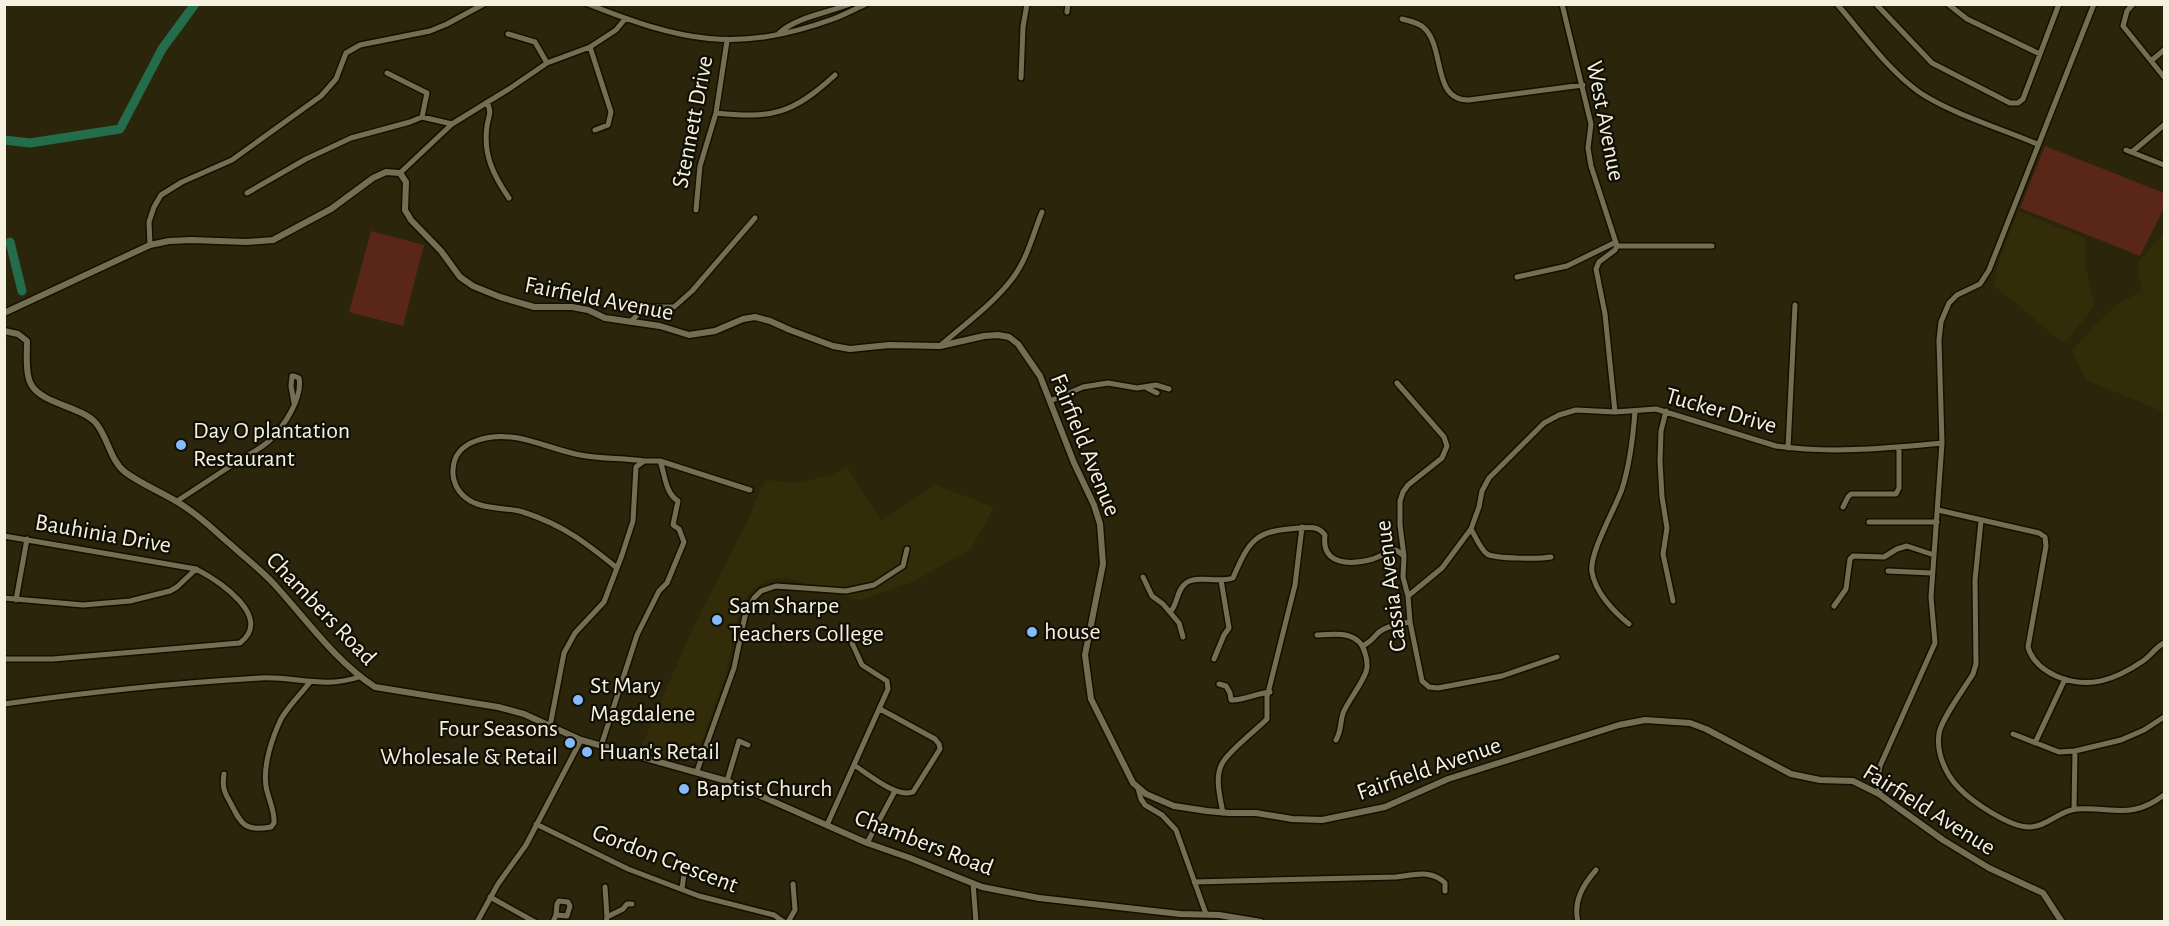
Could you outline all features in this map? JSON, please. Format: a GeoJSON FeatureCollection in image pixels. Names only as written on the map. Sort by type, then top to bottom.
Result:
{"type":"FeatureCollection","features":[{"type":"Feature","properties":{"kind":"street"},"geometry":{"type":"LineString","coordinates":[[150,245],[149,222],[161,195],[182,182],[232,160],[321,96],[336,79],[346,53],[350,49],[430,31],[484,4]]}},
{"type":"Feature","properties":{"kind":"street"},"geometry":{"type":"LineString","coordinates":[[588,4],[625,19],[684,36],[727,41],[778,35],[835,19],[866,4]]}},
{"type":"Feature","properties":{"kind":"street"},"geometry":{"type":"LineString","coordinates":[[778,35],[787,26],[850,4]]}},
{"type":"Feature","properties":{"kind":"street"},"geometry":{"type":"LineString","coordinates":[[1021,78],[1023,27],[1027,4]]}},
{"type":"Feature","properties":{"kind":"street"},"geometry":{"type":"LineString","coordinates":[[1067,12],[1068,4]]}},
{"type":"Feature","properties":{"kind":"street","name":"West Avenue"},"geometry":{"type":"LineString","coordinates":[[1562,4],[1591,126],[1588,148],[1591,166],[1616,244]]}},
{"type":"Feature","properties":{"kind":"street"},"geometry":{"type":"LineString","coordinates":[[1837,4],[1894,70],[1920,92],[1953,109],[2037,144]]}},
{"type":"Feature","properties":{"kind":"street"},"geometry":{"type":"LineString","coordinates":[[1876,4],[1932,63],[2010,103],[2018,103],[2023,99],[2059,4]]}},
{"type":"Feature","properties":{"kind":"street"},"geometry":{"type":"LineString","coordinates":[[1948,4],[1967,19],[2040,54]]}},
{"type":"Feature","properties":{"kind":"street"},"geometry":{"type":"LineString","coordinates":[[1879,794],[1877,782],[1880,766],[1935,643],[1931,597],[1942,443],[1939,340],[1941,322],[1949,303],[1980,284],[1989,270],[2094,4]]}},
{"type":"Feature","properties":{"kind":"street"},"geometry":{"type":"LineString","coordinates":[[2133,4],[2127,11],[2123,26],[2164,77]]}},
{"type":"Feature","properties":{"kind":"street"},"geometry":{"type":"LineString","coordinates":[[4,313],[150,245],[191,240],[246,242],[273,240],[331,209],[373,178],[386,172],[400,173],[452,124],[547,63],[590,47],[616,30],[625,19]]}},
{"type":"Feature","properties":{"kind":"street"},"geometry":{"type":"LineString","coordinates":[[1402,19],[1416,23],[1427,31],[1446,89],[1455,98],[1469,100],[1583,85]]}},
{"type":"Feature","properties":{"kind":"street"},"geometry":{"type":"LineString","coordinates":[[508,34],[535,42],[547,63]]}},
{"type":"Feature","properties":{"kind":"street","name":"Stennett Drive"},"geometry":{"type":"LineString","coordinates":[[696,210],[700,166],[716,113],[727,41]]}},
{"type":"Feature","properties":{"kind":"street"},"geometry":{"type":"LineString","coordinates":[[590,47],[610,112],[608,124],[595,130]]}},
{"type":"Feature","properties":{"kind":"street"},"geometry":{"type":"LineString","coordinates":[[2151,61],[2164,50]]}},
{"type":"Feature","properties":{"kind":"street"},"geometry":{"type":"LineString","coordinates":[[387,73],[427,93],[422,117]]}},
{"type":"Feature","properties":{"kind":"street"},"geometry":{"type":"LineString","coordinates":[[716,113],[769,115],[789,109],[815,94],[835,75]]}},
{"type":"Feature","properties":{"kind":"street"},"geometry":{"type":"LineString","coordinates":[[488,102],[491,111],[487,124],[486,150],[490,167],[509,198]]}},
{"type":"Feature","properties":{"kind":"street"},"geometry":{"type":"LineString","coordinates":[[247,193],[306,159],[336,145],[422,117],[452,124]]}},
{"type":"Feature","properties":{"kind":"street"},"geometry":{"type":"LineString","coordinates":[[2164,125],[2129,151],[2164,165]]}},
{"type":"Feature","properties":{"kind":"street","name":"Fairfield Avenue"},"geometry":{"type":"LineString","coordinates":[[400,173],[406,182],[405,210],[411,220],[441,251],[460,277],[473,286],[500,297],[534,307],[572,307],[588,310],[605,318],[660,326],[689,334],[701,334],[755,317],[833,346],[850,349],[889,345],[940,346],[998,335],[1009,337],[1018,344],[1040,376],[1100,524],[1103,564],[1085,655],[1090,699],[1133,783],[1138,788],[1174,806],[1223,813],[1256,813],[1313,820],[1361,813],[1400,802],[1448,779],[1619,725],[1645,720],[1690,723],[1706,729],[1791,774],[1820,780],[1852,780],[1879,794],[1943,840],[1989,868],[2043,893],[2062,921]]}},
{"type":"Feature","properties":{"kind":"street"},"geometry":{"type":"LineString","coordinates":[[940,346],[1014,278],[1042,212]]}},
{"type":"Feature","properties":{"kind":"street"},"geometry":{"type":"LineString","coordinates":[[630,322],[646,307],[674,307],[693,291],[754,218]]}},
{"type":"Feature","properties":{"kind":"street"},"geometry":{"type":"LineString","coordinates":[[1615,412],[1605,314],[1596,269],[1599,262],[1615,250],[1616,244]]}},
{"type":"Feature","properties":{"kind":"street"},"geometry":{"type":"LineString","coordinates":[[1517,277],[1567,266],[1616,244],[1712,246]]}},
{"type":"Feature","properties":{"kind":"street"},"geometry":{"type":"LineString","coordinates":[[1788,448],[1795,305]]}},
{"type":"Feature","properties":{"kind":"street","name":"Chambers Road"},"geometry":{"type":"LineString","coordinates":[[4,332],[18,334],[27,341],[31,386],[42,395],[92,419],[99,427],[112,456],[123,471],[189,509],[265,576],[359,677],[375,687],[498,707],[524,714],[581,740],[727,781],[867,843],[973,884],[1039,897],[1261,921]]}},
{"type":"Feature","properties":{"kind":"street"},"geometry":{"type":"LineString","coordinates":[[1050,401],[1094,384],[1108,383],[1137,388],[1156,385],[1169,389]]}},
{"type":"Feature","properties":{"kind":"street","name":"Cassia Avenue"},"geometry":{"type":"LineString","coordinates":[[1397,383],[1444,437],[1447,446],[1442,458],[1408,485],[1400,501],[1404,556],[1403,577],[1422,681],[1433,688],[1502,676],[1557,657]]}},
{"type":"Feature","properties":{"kind":"street"},"geometry":{"type":"LineString","coordinates":[[1147,388],[1157,393]]}},
{"type":"Feature","properties":{"kind":"street"},"geometry":{"type":"LineString","coordinates":[[177,501],[269,441],[288,418],[294,404]]}},
{"type":"Feature","properties":{"kind":"street","name":"Tucker Drive"},"geometry":{"type":"LineString","coordinates":[[1408,596],[1442,568],[1471,530],[1482,491],[1489,478],[1544,423],[1576,410],[1615,412],[1656,409],[1776,446],[1820,451],[1942,443]]}},
{"type":"Feature","properties":{"kind":"street"},"geometry":{"type":"LineString","coordinates":[[1629,624],[1602,595],[1594,581],[1592,566],[1622,490],[1633,437],[1635,411]]}},
{"type":"Feature","properties":{"kind":"street"},"geometry":{"type":"LineString","coordinates":[[1666,411],[1661,431],[1660,461],[1667,528],[1663,554],[1673,601]]}},
{"type":"Feature","properties":{"kind":"street"},"geometry":{"type":"LineString","coordinates":[[617,568],[581,538],[555,524],[521,512],[483,505],[467,499],[457,488],[453,477],[455,457],[468,443],[481,439],[514,437],[583,456],[660,461],[750,490]]}},
{"type":"Feature","properties":{"kind":"street"},"geometry":{"type":"LineString","coordinates":[[1843,507],[1851,494],[1896,494],[1899,488],[1899,447]]}},
{"type":"Feature","properties":{"kind":"street"},"geometry":{"type":"LineString","coordinates":[[550,726],[564,653],[575,633],[604,602],[633,521],[636,467],[644,461]]}},
{"type":"Feature","properties":{"kind":"street"},"geometry":{"type":"LineString","coordinates":[[601,746],[638,635],[659,591],[667,583],[684,542],[679,529],[673,525],[678,501],[667,489],[666,476],[660,461]]}},
{"type":"Feature","properties":{"kind":"street"},"geometry":{"type":"LineString","coordinates":[[1938,510],[2038,533],[2045,537],[2046,546],[2028,647],[2030,654],[2042,668],[2065,679],[2087,684],[2099,682],[2122,673],[2164,643]]}},
{"type":"Feature","properties":{"kind":"street"},"geometry":{"type":"LineString","coordinates":[[1981,521],[1976,558],[1976,664],[1973,674],[1939,731],[1938,746],[1944,767],[1959,789],[2000,818],[2015,825],[2030,827],[2043,825],[2074,809],[2126,811],[2141,809],[2164,795]]}},
{"type":"Feature","properties":{"kind":"street"},"geometry":{"type":"LineString","coordinates":[[1869,522],[1937,522]]}},
{"type":"Feature","properties":{"kind":"street"},"geometry":{"type":"LineString","coordinates":[[1170,612],[1186,582],[1233,578],[1244,553],[1264,533],[1302,527],[1321,529],[1325,535],[1327,554],[1339,561],[1365,561],[1396,550],[1404,556]]}},
{"type":"Feature","properties":{"kind":"street"},"geometry":{"type":"LineString","coordinates":[[1223,813],[1219,775],[1223,762],[1267,719],[1267,704],[1295,585],[1302,527]]}},
{"type":"Feature","properties":{"kind":"street"},"geometry":{"type":"LineString","coordinates":[[1471,530],[1490,555],[1531,559],[1551,557]]}},
{"type":"Feature","properties":{"kind":"street","name":"Bauhinia Drive"},"geometry":{"type":"LineString","coordinates":[[4,536],[196,569]]}},
{"type":"Feature","properties":{"kind":"street"},"geometry":{"type":"LineString","coordinates":[[16,600],[27,539]]}},
{"type":"Feature","properties":{"kind":"street"},"geometry":{"type":"LineString","coordinates":[[1834,606],[1846,589],[1850,560],[1853,556],[1884,557],[1904,546],[1934,555]]}},
{"type":"Feature","properties":{"kind":"street"},"geometry":{"type":"LineString","coordinates":[[697,771],[734,668],[745,616],[754,598],[761,591],[776,586],[846,591],[874,585],[903,566],[907,549]]}},
{"type":"Feature","properties":{"kind":"street"},"geometry":{"type":"LineString","coordinates":[[4,598],[83,605],[130,601],[170,591],[196,569],[221,585],[248,610],[252,624],[250,632],[240,644],[53,659],[4,659]]}},
{"type":"Feature","properties":{"kind":"street"},"geometry":{"type":"LineString","coordinates":[[1888,571],[1932,573]]}},
{"type":"Feature","properties":{"kind":"street"},"geometry":{"type":"LineString","coordinates":[[1143,578],[1152,596],[1179,623],[1183,637]]}},
{"type":"Feature","properties":{"kind":"street"},"geometry":{"type":"LineString","coordinates":[[1214,659],[1229,627],[1221,580]]}},
{"type":"Feature","properties":{"kind":"street"},"geometry":{"type":"LineString","coordinates":[[1363,646],[1374,640],[1382,630],[1410,622]]}},
{"type":"Feature","properties":{"kind":"street"},"geometry":{"type":"LineString","coordinates":[[1317,635],[1346,634],[1363,646],[1366,659],[1365,673],[1344,710],[1342,727],[1336,740]]}},
{"type":"Feature","properties":{"kind":"street"},"geometry":{"type":"LineString","coordinates":[[827,825],[888,689],[887,681],[862,665],[855,654],[852,643]]}},
{"type":"Feature","properties":{"kind":"street"},"geometry":{"type":"LineString","coordinates":[[4,704],[220,680],[264,678],[337,683],[359,677]]}},
{"type":"Feature","properties":{"kind":"street"},"geometry":{"type":"LineString","coordinates":[[2035,743],[2065,679]]}},
{"type":"Feature","properties":{"kind":"street"},"geometry":{"type":"LineString","coordinates":[[224,774],[223,788],[237,819],[251,828],[271,827],[274,823],[274,814],[266,785],[266,771],[272,741],[282,718],[310,682]]}},
{"type":"Feature","properties":{"kind":"street"},"geometry":{"type":"LineString","coordinates":[[1219,684],[1226,686],[1231,700],[1234,701],[1270,692]]}},
{"type":"Feature","properties":{"kind":"street"},"geometry":{"type":"LineString","coordinates":[[854,765],[895,791],[907,794],[913,792],[940,749],[935,739],[880,709]]}},
{"type":"Feature","properties":{"kind":"street"},"geometry":{"type":"LineString","coordinates":[[2013,734],[2059,752],[2075,751],[2121,740],[2144,730],[2164,717]]}},
{"type":"Feature","properties":{"kind":"street"},"geometry":{"type":"LineString","coordinates":[[477,921],[490,897],[526,845],[581,740]]}},
{"type":"Feature","properties":{"kind":"street"},"geometry":{"type":"LineString","coordinates":[[727,781],[739,741],[748,745]]}},
{"type":"Feature","properties":{"kind":"street"},"geometry":{"type":"LineString","coordinates":[[2074,809],[2075,751]]}},
{"type":"Feature","properties":{"kind":"street"},"geometry":{"type":"LineString","coordinates":[[1138,788],[1145,805],[1162,815],[1176,830],[1206,914]]}},
{"type":"Feature","properties":{"kind":"street"},"geometry":{"type":"LineString","coordinates":[[867,843],[895,791]]}},
{"type":"Feature","properties":{"kind":"street","name":"Gordon Crescent"},"geometry":{"type":"LineString","coordinates":[[536,824],[628,869],[699,896],[774,915],[783,921]]}},
{"type":"Feature","properties":{"kind":"street"},"geometry":{"type":"LineString","coordinates":[[681,869],[684,874],[682,890]]}},
{"type":"Feature","properties":{"kind":"street"},"geometry":{"type":"LineString","coordinates":[[1578,921],[1575,909],[1578,897],[1596,870]]}},
{"type":"Feature","properties":{"kind":"street"},"geometry":{"type":"LineString","coordinates":[[1194,882],[1396,877],[1427,873],[1440,878],[1445,883],[1445,891]]}},
{"type":"Feature","properties":{"kind":"street"},"geometry":{"type":"LineString","coordinates":[[788,921],[795,910],[793,884]]}},
{"type":"Feature","properties":{"kind":"street"},"geometry":{"type":"LineString","coordinates":[[973,884],[976,921]]}},
{"type":"Feature","properties":{"kind":"street"},"geometry":{"type":"LineString","coordinates":[[605,887],[607,919]]}},
{"type":"Feature","properties":{"kind":"street"},"geometry":{"type":"LineString","coordinates":[[490,897],[535,921]]}},
{"type":"Feature","properties":{"kind":"street"},"geometry":{"type":"LineString","coordinates":[[607,919],[627,904],[632,904]]}},
{"type":"Feature","properties":{"kind":"street"},"geometry":{"type":"LineString","coordinates":[[553,921],[556,915]]}},
{"type":"Feature","properties":{"kind":"shaded area"},"geometry":{"type":"Polygon","coordinates":[[[2045,146],[2164,193],[2164,208],[2140,256],[2020,208],[2045,146]]]}},
{"type":"Feature","properties":{"kind":"shaded area"},"geometry":{"type":"Polygon","coordinates":[[[2018,211],[2085,238],[2086,267],[2094,306],[2067,341],[2061,341],[1994,285],[1997,267],[2018,211]]]}},
{"type":"Feature","properties":{"kind":"shaded area"},"geometry":{"type":"Polygon","coordinates":[[[371,231],[424,245],[403,326],[349,312],[371,231]]]}},
{"type":"Feature","properties":{"kind":"shaded area"},"geometry":{"type":"Polygon","coordinates":[[[2164,232],[2164,412],[2086,380],[2072,351],[2119,303],[2142,291],[2137,264],[2164,232]]]}},
{"type":"Feature","properties":{"kind":"shaded area","name":"Sam Sharpe Teachers College"},"geometry":{"type":"Polygon","coordinates":[[[847,467],[881,520],[935,485],[994,507],[971,549],[912,582],[860,600],[788,578],[770,579],[751,590],[739,610],[726,675],[694,763],[640,750],[690,634],[747,522],[765,480],[798,483],[833,474],[847,467]]]}},
{"type":"Feature","properties":{"kind":"waterway"},"geometry":{"type":"LineString","coordinates":[[4,140],[30,143],[120,129],[162,49],[195,4]]}},
{"type":"Feature","properties":{"kind":"waterway"},"geometry":{"type":"LineString","coordinates":[[10,242],[22,291]]}},
{"type":"Feature","properties":{"kind":"place","name":"Day O plantation Restaurant"},"geometry":{"type":"Point","coordinates":[181,445]}},
{"type":"Feature","properties":{"kind":"place","name":"Sam Sharpe Teachers College"},"geometry":{"type":"Point","coordinates":[717,620]}},
{"type":"Feature","properties":{"kind":"place","name":"house"},"geometry":{"type":"Point","coordinates":[1032,632]}},
{"type":"Feature","properties":{"kind":"place","name":"St Mary Magdalene"},"geometry":{"type":"Point","coordinates":[578,700]}},
{"type":"Feature","properties":{"kind":"place","name":"Four Seasons Wholesale & Retail"},"geometry":{"type":"Point","coordinates":[570,743]}},
{"type":"Feature","properties":{"kind":"place","name":"Huan's Retail"},"geometry":{"type":"Point","coordinates":[587,752]}},
{"type":"Feature","properties":{"kind":"place","name":"Baptist Church"},"geometry":{"type":"Point","coordinates":[684,789]}}]}
